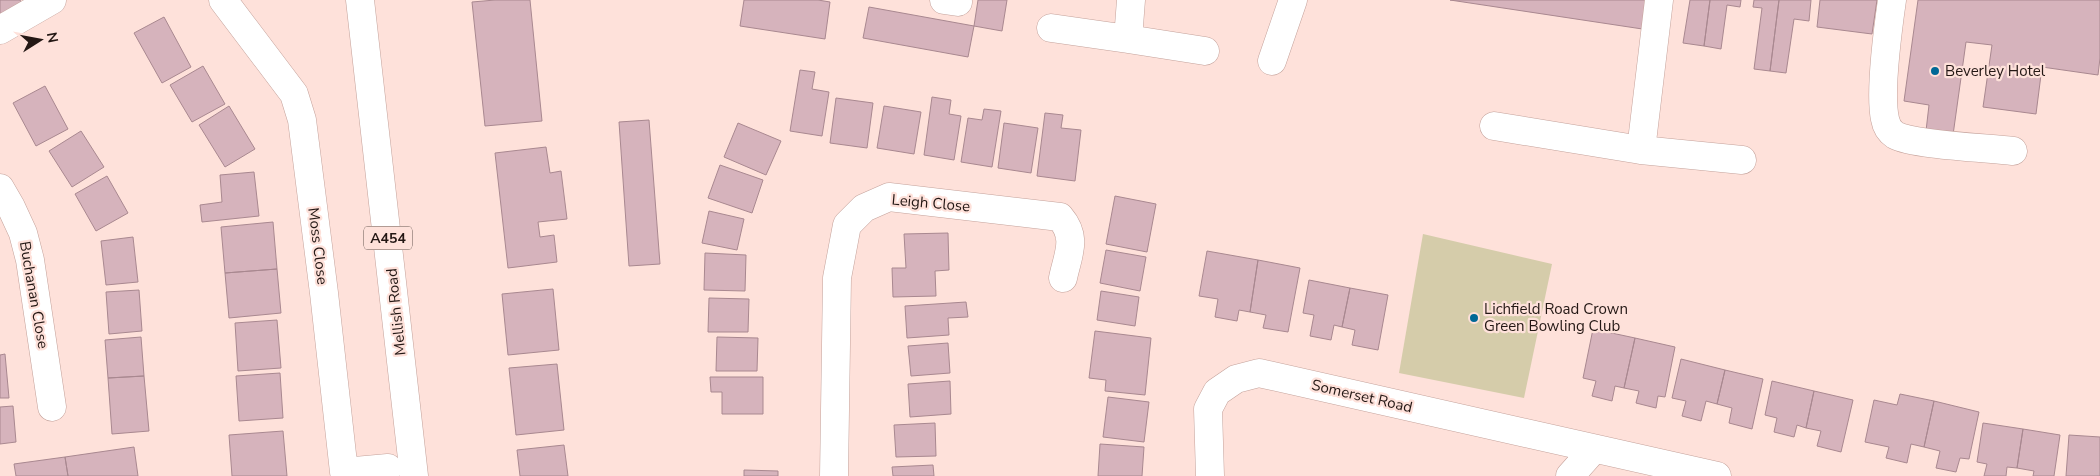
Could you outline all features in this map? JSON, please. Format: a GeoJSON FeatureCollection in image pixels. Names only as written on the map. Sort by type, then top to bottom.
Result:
{"type":"FeatureCollection","features":[{"type":"Feature","properties":{"kind":"street"},"geometry":{"type":"LineString","coordinates":[[0,30],[52,0]]}},
{"type":"Feature","properties":{"kind":"street","name":"Moss Close"},"geometry":{"type":"LineString","coordinates":[[224,0],[294,94],[302,120],[344,472],[388,468]]}},
{"type":"Feature","properties":{"kind":"street","name":"Mellish Road"},"geometry":{"type":"LineString","coordinates":[[360,0],[414,476]]}},
{"type":"Feature","properties":{"kind":"street"},"geometry":{"type":"LineString","coordinates":[[1128,38],[1131,0]]}},
{"type":"Feature","properties":{"kind":"street"},"geometry":{"type":"LineString","coordinates":[[1272,60],[1293,0]]}},
{"type":"Feature","properties":{"kind":"street"},"geometry":{"type":"LineString","coordinates":[[1641,150],[1660,0]]}},
{"type":"Feature","properties":{"kind":"street"},"geometry":{"type":"LineString","coordinates":[[1892,0],[1883,101],[1888,128],[1894,134],[1921,141],[2013,151]]}},
{"type":"Feature","properties":{"kind":"street"},"geometry":{"type":"LineString","coordinates":[[1051,28],[1205,51]]}},
{"type":"Feature","properties":{"kind":"street"},"geometry":{"type":"LineString","coordinates":[[1494,126],[1641,150],[1742,160]]}},
{"type":"Feature","properties":{"kind":"street","name":"Buchanan Close"},"geometry":{"type":"LineString","coordinates":[[0,188],[23,233],[30,260],[52,407]]}},
{"type":"Feature","properties":{"kind":"street","name":"Leigh Close"},"geometry":{"type":"LineString","coordinates":[[834,476],[837,278],[847,225],[864,208],[889,197],[1060,217],[1068,226],[1071,237],[1063,278]]}},
{"type":"Feature","properties":{"kind":"street","name":"Somerset Road"},"geometry":{"type":"LineString","coordinates":[[1210,476],[1208,409],[1217,392],[1236,379],[1259,373],[1717,476]]}},
{"type":"Feature","properties":{"kind":"street"},"geometry":{"type":"LineString","coordinates":[[1570,476],[1594,449]]}},
{"type":"Feature","properties":{"kind":"shaded area","name":"Lichfield Road Crown Green Bowling Club"},"geometry":{"type":"Polygon","coordinates":[[[1423,234],[1552,264],[1524,398],[1399,373],[1423,234]]]}},
{"type":"Feature","properties":{"kind":"building"},"geometry":{"type":"Polygon","coordinates":[[[0,0],[20,0],[25,10],[0,23],[0,0]]]}},
{"type":"Feature","properties":{"kind":"building"},"geometry":{"type":"Polygon","coordinates":[[[530,0],[542,121],[485,126],[472,2],[530,0]]]}},
{"type":"Feature","properties":{"kind":"building"},"geometry":{"type":"Polygon","coordinates":[[[744,0],[818,0],[830,2],[825,39],[740,26],[744,0]]]}},
{"type":"Feature","properties":{"kind":"building"},"geometry":{"type":"Polygon","coordinates":[[[978,0],[1007,0],[1002,31],[974,26],[978,0]]]}},
{"type":"Feature","properties":{"kind":"building"},"geometry":{"type":"Polygon","coordinates":[[[1450,0],[1653,0],[1649,30],[1450,0]]]}},
{"type":"Feature","properties":{"kind":"building"},"geometry":{"type":"Polygon","coordinates":[[[1690,0],[1710,0],[1704,46],[1683,43],[1690,0]]]}},
{"type":"Feature","properties":{"kind":"building"},"geometry":{"type":"Polygon","coordinates":[[[1710,0],[1741,0],[1740,7],[1727,5],[1721,49],[1704,46],[1710,0]]]}},
{"type":"Feature","properties":{"kind":"building"},"geometry":{"type":"Polygon","coordinates":[[[1754,0],[1779,0],[1770,71],[1754,69],[1762,8],[1753,7],[1754,0]]]}},
{"type":"Feature","properties":{"kind":"building"},"geometry":{"type":"Polygon","coordinates":[[[1779,0],[1811,0],[1809,21],[1794,19],[1786,73],[1770,71],[1779,0]]]}},
{"type":"Feature","properties":{"kind":"building"},"geometry":{"type":"Polygon","coordinates":[[[1820,0],[1877,0],[1872,34],[1817,27],[1820,0]]]}},
{"type":"Feature","properties":{"kind":"building","name":"Beverley Hotel"},"geometry":{"type":"Polygon","coordinates":[[[1918,0],[2100,0],[2100,58],[2098,75],[2042,67],[2036,114],[1983,107],[1992,45],[1966,42],[1953,135],[1926,131],[1929,105],[1904,101],[1918,0]]]}},
{"type":"Feature","properties":{"kind":"building"},"geometry":{"type":"Polygon","coordinates":[[[869,7],[974,26],[968,57],[863,38],[869,7]]]}},
{"type":"Feature","properties":{"kind":"building"},"geometry":{"type":"Polygon","coordinates":[[[164,17],[191,67],[162,83],[134,33],[164,17]]]}},
{"type":"Feature","properties":{"kind":"building"},"geometry":{"type":"Polygon","coordinates":[[[203,66],[225,104],[192,122],[170,85],[203,66]]]}},
{"type":"Feature","properties":{"kind":"building"},"geometry":{"type":"Polygon","coordinates":[[[800,70],[815,72],[812,89],[829,92],[822,136],[790,131],[800,70]]]}},
{"type":"Feature","properties":{"kind":"building"},"geometry":{"type":"Polygon","coordinates":[[[45,86],[68,129],[36,146],[13,103],[45,86]]]}},
{"type":"Feature","properties":{"kind":"building"},"geometry":{"type":"Polygon","coordinates":[[[932,97],[951,100],[949,114],[961,116],[954,160],[924,155],[932,97]]]}},
{"type":"Feature","properties":{"kind":"building"},"geometry":{"type":"Polygon","coordinates":[[[836,98],[873,103],[867,148],[830,143],[836,98]]]}},
{"type":"Feature","properties":{"kind":"building"},"geometry":{"type":"Polygon","coordinates":[[[229,106],[255,149],[225,167],[199,125],[229,106]]]}},
{"type":"Feature","properties":{"kind":"building"},"geometry":{"type":"Polygon","coordinates":[[[884,106],[921,112],[914,154],[877,148],[884,106]]]}},
{"type":"Feature","properties":{"kind":"building"},"geometry":{"type":"Polygon","coordinates":[[[984,109],[1001,111],[992,167],[961,162],[968,118],[982,120],[984,109]]]}},
{"type":"Feature","properties":{"kind":"building"},"geometry":{"type":"Polygon","coordinates":[[[1045,113],[1063,115],[1061,128],[1081,130],[1075,181],[1037,176],[1045,113]]]}},
{"type":"Feature","properties":{"kind":"building"},"geometry":{"type":"Polygon","coordinates":[[[649,120],[660,264],[629,266],[619,122],[649,120]]]}},
{"type":"Feature","properties":{"kind":"building"},"geometry":{"type":"Polygon","coordinates":[[[738,123],[781,141],[766,175],[724,157],[738,123]]]}},
{"type":"Feature","properties":{"kind":"building"},"geometry":{"type":"Polygon","coordinates":[[[1004,123],[1038,128],[1031,173],[998,168],[1004,123]]]}},
{"type":"Feature","properties":{"kind":"building"},"geometry":{"type":"Polygon","coordinates":[[[81,131],[104,167],[72,187],[49,151],[81,131]]]}},
{"type":"Feature","properties":{"kind":"building"},"geometry":{"type":"Polygon","coordinates":[[[546,147],[550,173],[561,171],[567,219],[538,222],[540,237],[554,235],[557,262],[508,268],[495,153],[546,147]]]}},
{"type":"Feature","properties":{"kind":"building"},"geometry":{"type":"Polygon","coordinates":[[[720,165],[763,180],[752,213],[708,198],[720,165]]]}},
{"type":"Feature","properties":{"kind":"building"},"geometry":{"type":"Polygon","coordinates":[[[254,172],[259,216],[202,222],[200,205],[222,202],[220,175],[254,172]]]}},
{"type":"Feature","properties":{"kind":"building"},"geometry":{"type":"Polygon","coordinates":[[[107,176],[128,213],[96,231],[75,194],[107,176]]]}},
{"type":"Feature","properties":{"kind":"building"},"geometry":{"type":"Polygon","coordinates":[[[1115,196],[1156,204],[1147,252],[1106,244],[1115,196]]]}},
{"type":"Feature","properties":{"kind":"building"},"geometry":{"type":"Polygon","coordinates":[[[709,211],[744,219],[737,250],[702,243],[709,211]]]}},
{"type":"Feature","properties":{"kind":"building"},"geometry":{"type":"Polygon","coordinates":[[[273,222],[277,269],[225,273],[221,227],[273,222]]]}},
{"type":"Feature","properties":{"kind":"building"},"geometry":{"type":"Polygon","coordinates":[[[948,233],[949,270],[935,271],[936,296],[893,297],[892,268],[906,268],[904,234],[948,233]]]}},
{"type":"Feature","properties":{"kind":"building"},"geometry":{"type":"Polygon","coordinates":[[[133,237],[138,282],[106,285],[101,241],[133,237]]]}},
{"type":"Feature","properties":{"kind":"building"},"geometry":{"type":"Polygon","coordinates":[[[1106,250],[1146,257],[1140,291],[1100,283],[1106,250]]]}},
{"type":"Feature","properties":{"kind":"building"},"geometry":{"type":"Polygon","coordinates":[[[1207,251],[1258,260],[1250,312],[1239,310],[1237,321],[1215,317],[1218,299],[1199,296],[1207,251]]]}},
{"type":"Feature","properties":{"kind":"building"},"geometry":{"type":"Polygon","coordinates":[[[705,253],[746,255],[745,291],[704,290],[705,253]]]}},
{"type":"Feature","properties":{"kind":"building"},"geometry":{"type":"Polygon","coordinates":[[[1258,260],[1300,268],[1288,332],[1263,328],[1266,315],[1250,312],[1258,260]]]}},
{"type":"Feature","properties":{"kind":"building"},"geometry":{"type":"Polygon","coordinates":[[[277,269],[281,313],[229,318],[225,273],[277,269]]]}},
{"type":"Feature","properties":{"kind":"building"},"geometry":{"type":"Polygon","coordinates":[[[1309,280],[1350,288],[1342,327],[1334,325],[1331,340],[1310,336],[1314,315],[1303,313],[1309,280]]]}},
{"type":"Feature","properties":{"kind":"building"},"geometry":{"type":"Polygon","coordinates":[[[1350,288],[1388,295],[1378,350],[1352,345],[1355,330],[1342,327],[1350,288]]]}},
{"type":"Feature","properties":{"kind":"building"},"geometry":{"type":"Polygon","coordinates":[[[553,289],[559,350],[508,355],[502,294],[553,289]]]}},
{"type":"Feature","properties":{"kind":"building"},"geometry":{"type":"Polygon","coordinates":[[[139,290],[142,331],[109,334],[106,292],[139,290]]]}},
{"type":"Feature","properties":{"kind":"building"},"geometry":{"type":"Polygon","coordinates":[[[1101,291],[1139,297],[1135,326],[1097,320],[1101,291]]]}},
{"type":"Feature","properties":{"kind":"building"},"geometry":{"type":"Polygon","coordinates":[[[709,298],[749,299],[748,332],[708,332],[709,298]]]}},
{"type":"Feature","properties":{"kind":"building"},"geometry":{"type":"Polygon","coordinates":[[[966,302],[968,317],[948,318],[949,335],[907,338],[905,306],[966,302]]]}},
{"type":"Feature","properties":{"kind":"building"},"geometry":{"type":"Polygon","coordinates":[[[277,320],[281,368],[238,371],[235,323],[277,320]]]}},
{"type":"Feature","properties":{"kind":"building"},"geometry":{"type":"Polygon","coordinates":[[[1593,329],[1635,338],[1624,388],[1615,386],[1612,401],[1592,396],[1596,381],[1583,378],[1593,329]]]}},
{"type":"Feature","properties":{"kind":"building"},"geometry":{"type":"Polygon","coordinates":[[[1095,331],[1151,338],[1145,395],[1105,391],[1106,380],[1089,378],[1095,331]]]}},
{"type":"Feature","properties":{"kind":"building"},"geometry":{"type":"Polygon","coordinates":[[[141,337],[144,376],[108,378],[105,340],[141,337]]]}},
{"type":"Feature","properties":{"kind":"building"},"geometry":{"type":"Polygon","coordinates":[[[717,337],[758,338],[757,371],[716,371],[717,337]]]}},
{"type":"Feature","properties":{"kind":"building"},"geometry":{"type":"Polygon","coordinates":[[[1635,338],[1675,347],[1665,397],[1658,396],[1656,408],[1636,403],[1639,391],[1624,388],[1635,338]]]}},
{"type":"Feature","properties":{"kind":"building"},"geometry":{"type":"Polygon","coordinates":[[[948,343],[950,373],[911,376],[908,346],[948,343]]]}},
{"type":"Feature","properties":{"kind":"building"},"geometry":{"type":"Polygon","coordinates":[[[5,354],[9,398],[0,398],[0,355],[5,354]]]}},
{"type":"Feature","properties":{"kind":"building"},"geometry":{"type":"Polygon","coordinates":[[[1681,359],[1725,370],[1717,404],[1706,401],[1701,421],[1682,416],[1686,401],[1672,398],[1681,359]]]}},
{"type":"Feature","properties":{"kind":"building"},"geometry":{"type":"Polygon","coordinates":[[[557,364],[564,430],[516,435],[509,368],[557,364]]]}},
{"type":"Feature","properties":{"kind":"building"},"geometry":{"type":"Polygon","coordinates":[[[1725,370],[1763,379],[1752,429],[1729,423],[1732,408],[1717,404],[1725,370]]]}},
{"type":"Feature","properties":{"kind":"building"},"geometry":{"type":"Polygon","coordinates":[[[280,373],[283,418],[239,421],[236,376],[280,373]]]}},
{"type":"Feature","properties":{"kind":"building"},"geometry":{"type":"Polygon","coordinates":[[[144,376],[149,431],[112,434],[108,378],[144,376]]]}},
{"type":"Feature","properties":{"kind":"building"},"geometry":{"type":"Polygon","coordinates":[[[710,377],[763,377],[763,414],[722,414],[722,392],[711,392],[710,377]]]}},
{"type":"Feature","properties":{"kind":"building"},"geometry":{"type":"Polygon","coordinates":[[[950,381],[951,414],[910,417],[908,384],[950,381]]]}},
{"type":"Feature","properties":{"kind":"building"},"geometry":{"type":"Polygon","coordinates":[[[1772,381],[1814,391],[1806,428],[1797,425],[1794,437],[1774,432],[1777,418],[1765,415],[1772,381]]]}},
{"type":"Feature","properties":{"kind":"building"},"geometry":{"type":"Polygon","coordinates":[[[1814,391],[1853,400],[1841,452],[1817,446],[1821,431],[1806,428],[1814,391]]]}},
{"type":"Feature","properties":{"kind":"building"},"geometry":{"type":"Polygon","coordinates":[[[1900,394],[1934,401],[1924,447],[1911,444],[1907,463],[1886,458],[1889,447],[1865,442],[1874,400],[1897,405],[1900,394]]]}},
{"type":"Feature","properties":{"kind":"building"},"geometry":{"type":"Polygon","coordinates":[[[1108,397],[1149,402],[1144,442],[1103,437],[1108,397]]]}},
{"type":"Feature","properties":{"kind":"building"},"geometry":{"type":"Polygon","coordinates":[[[1934,401],[1979,412],[1969,459],[1960,458],[1956,472],[1936,468],[1940,451],[1924,447],[1934,401]]]}},
{"type":"Feature","properties":{"kind":"building"},"geometry":{"type":"Polygon","coordinates":[[[13,406],[16,442],[0,444],[0,407],[13,406]]]}},
{"type":"Feature","properties":{"kind":"building"},"geometry":{"type":"Polygon","coordinates":[[[935,423],[936,456],[896,457],[894,425],[935,423]]]}},
{"type":"Feature","properties":{"kind":"building"},"geometry":{"type":"Polygon","coordinates":[[[1983,423],[2023,429],[2017,468],[2007,467],[2006,476],[1984,476],[1987,464],[1977,462],[1983,423]]]}},
{"type":"Feature","properties":{"kind":"building"},"geometry":{"type":"Polygon","coordinates":[[[2023,429],[2060,435],[2054,476],[2033,476],[2034,471],[2017,468],[2023,429]]]}},
{"type":"Feature","properties":{"kind":"building"},"geometry":{"type":"Polygon","coordinates":[[[283,431],[287,476],[232,476],[229,435],[283,431]]]}},
{"type":"Feature","properties":{"kind":"building"},"geometry":{"type":"Polygon","coordinates":[[[2069,435],[2100,437],[2100,476],[2066,476],[2069,435]]]}},
{"type":"Feature","properties":{"kind":"building"},"geometry":{"type":"Polygon","coordinates":[[[1100,444],[1144,447],[1142,476],[1098,476],[1100,444]]]}},
{"type":"Feature","properties":{"kind":"building"},"geometry":{"type":"Polygon","coordinates":[[[564,445],[568,476],[520,476],[517,450],[564,445]]]}},
{"type":"Feature","properties":{"kind":"building"},"geometry":{"type":"Polygon","coordinates":[[[134,447],[138,476],[68,476],[65,457],[134,447]]]}},
{"type":"Feature","properties":{"kind":"building"},"geometry":{"type":"Polygon","coordinates":[[[65,457],[68,476],[16,476],[14,464],[65,457]]]}},
{"type":"Feature","properties":{"kind":"building"},"geometry":{"type":"Polygon","coordinates":[[[933,465],[934,476],[893,476],[892,467],[933,465]]]}},
{"type":"Feature","properties":{"kind":"building"},"geometry":{"type":"Polygon","coordinates":[[[744,470],[778,471],[778,476],[744,476],[744,470]]]}},
{"type":"Feature","properties":{"kind":"place","name":"Beverley Hotel"},"geometry":{"type":"Point","coordinates":[1935,71]}},
{"type":"Feature","properties":{"kind":"place","name":"Lichfield Road Crown Green Bowling Club"},"geometry":{"type":"Point","coordinates":[1474,318]}}]}
